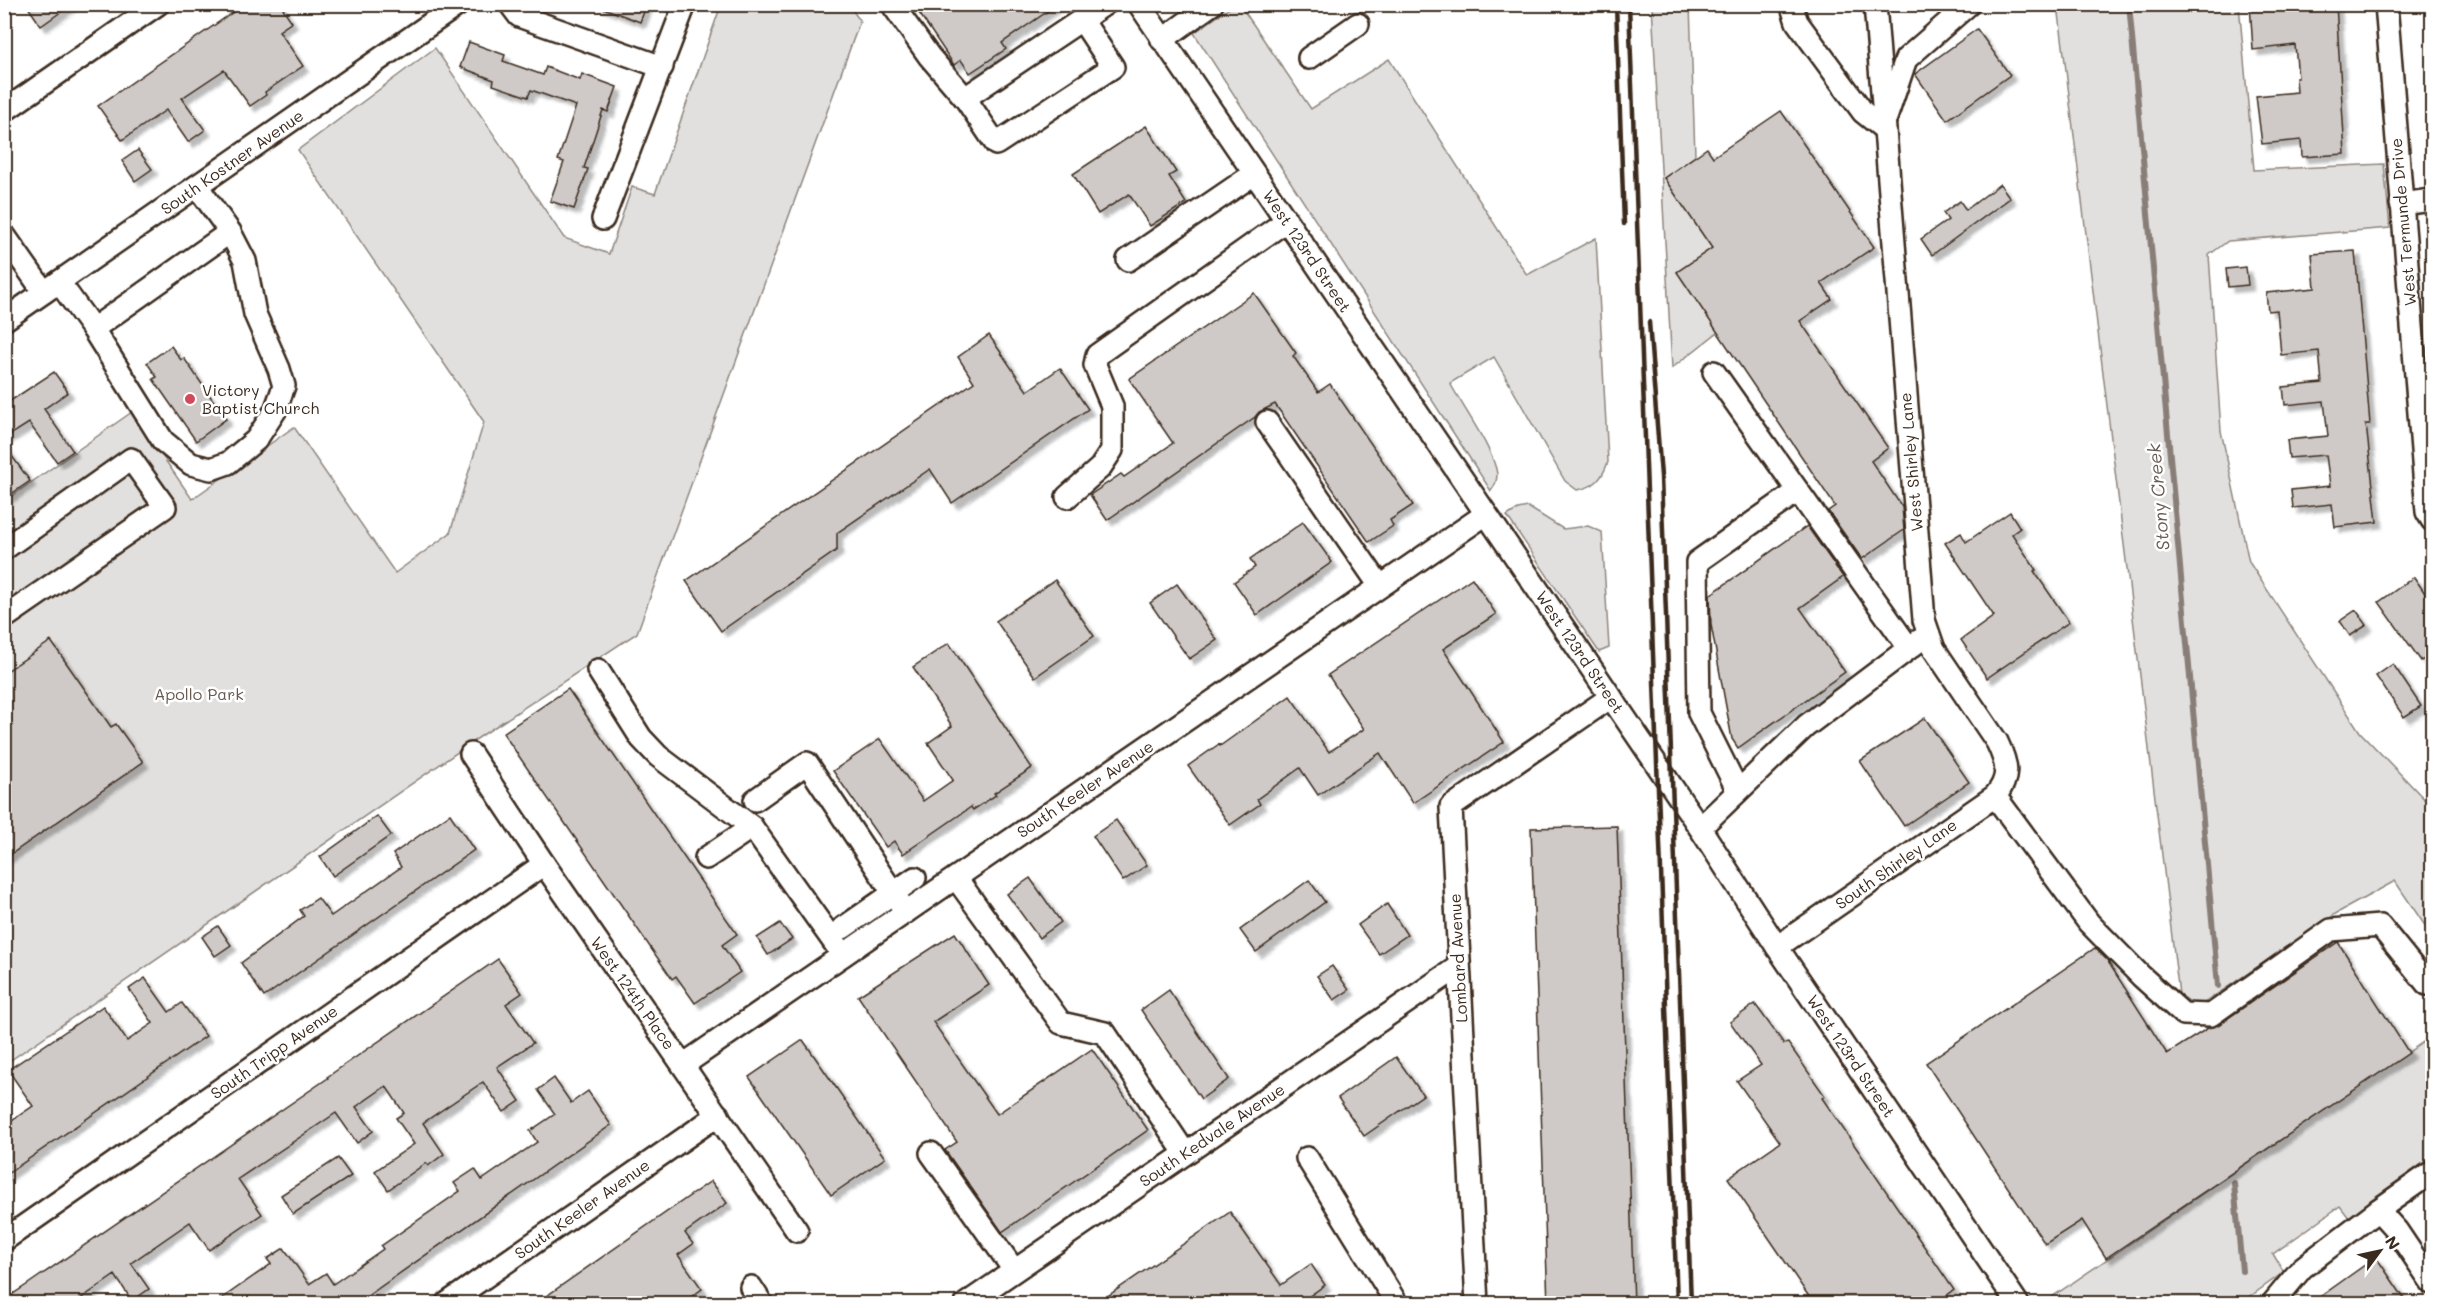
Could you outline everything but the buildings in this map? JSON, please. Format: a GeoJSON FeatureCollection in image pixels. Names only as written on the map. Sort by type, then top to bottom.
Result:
{"type":"FeatureCollection","features":[{"type":"Feature","properties":{"kind":"street"},"geometry":{"type":"LineString","coordinates":[[4,111],[158,4]]}},
{"type":"Feature","properties":{"kind":"street"},"geometry":{"type":"LineString","coordinates":[[510,4],[519,16],[662,67]]}},
{"type":"Feature","properties":{"kind":"street"},"geometry":{"type":"LineString","coordinates":[[603,219],[685,4]]}},
{"type":"Feature","properties":{"kind":"street"},"geometry":{"type":"LineString","coordinates":[[892,4],[929,57],[965,98],[996,144],[1113,67],[1093,10],[965,98]]}},
{"type":"Feature","properties":{"kind":"street","name":"West 123rd Street"},"geometry":{"type":"LineString","coordinates":[[1138,4],[1700,828],[1777,947],[2018,1304]]}},
{"type":"Feature","properties":{"kind":"street"},"geometry":{"type":"LineString","coordinates":[[1162,40],[1212,4]]}},
{"type":"Feature","properties":{"kind":"street"},"geometry":{"type":"LineString","coordinates":[[1791,4],[1797,22],[1863,112],[1883,128],[1906,59],[1969,4]]}},
{"type":"Feature","properties":{"kind":"street","name":"West Shirley Lane"},"geometry":{"type":"LineString","coordinates":[[1875,4],[1883,128],[1923,609],[1928,634],[1934,648],[1998,742],[2006,759],[2007,774]]}},
{"type":"Feature","properties":{"kind":"street","name":"West Termunde Drive"},"geometry":{"type":"LineString","coordinates":[[2386,4],[2401,204],[2430,516]]}},
{"type":"Feature","properties":{"kind":"street","name":"South Kostner Avenue"},"geometry":{"type":"LineString","coordinates":[[4,320],[457,5]]}},
{"type":"Feature","properties":{"kind":"street"},"geometry":{"type":"LineString","coordinates":[[1309,58],[1358,24]]}},
{"type":"Feature","properties":{"kind":"street"},"geometry":{"type":"LineString","coordinates":[[1128,260],[1254,174]]}},
{"type":"Feature","properties":{"kind":"street"},"geometry":{"type":"LineString","coordinates":[[4,235],[93,329],[163,441],[191,464],[211,469],[228,463],[256,440],[275,411],[284,386],[255,314],[245,261],[230,232],[197,186]]}},
{"type":"Feature","properties":{"kind":"street"},"geometry":{"type":"LineString","coordinates":[[2401,204],[2433,200]]}},
{"type":"Feature","properties":{"kind":"street"},"geometry":{"type":"LineString","coordinates":[[1067,496],[1100,468],[1112,450],[1112,406],[1095,365],[1097,355],[1286,221]]}},
{"type":"Feature","properties":{"kind":"street"},"geometry":{"type":"LineString","coordinates":[[93,329],[230,232]]}},
{"type":"Feature","properties":{"kind":"street"},"geometry":{"type":"LineString","coordinates":[[1714,372],[1909,648]]}},
{"type":"Feature","properties":{"kind":"street"},"geometry":{"type":"LineString","coordinates":[[1267,422],[1380,586]]}},
{"type":"Feature","properties":{"kind":"street"},"geometry":{"type":"LineString","coordinates":[[4,618],[165,507],[131,459],[5,547]]}},
{"type":"Feature","properties":{"kind":"street"},"geometry":{"type":"LineString","coordinates":[[1738,791],[1699,713],[1697,562],[1798,491]]}},
{"type":"Feature","properties":{"kind":"street","name":"South Keeler Avenue"},"geometry":{"type":"LineString","coordinates":[[683,1065],[1486,514]]}},
{"type":"Feature","properties":{"kind":"street"},"geometry":{"type":"LineString","coordinates":[[1700,828],[1806,726],[1928,634]]}},
{"type":"Feature","properties":{"kind":"street"},"geometry":{"type":"LineString","coordinates":[[598,670],[641,738],[658,756],[752,827],[843,955]]}},
{"type":"Feature","properties":{"kind":"street","name":"Lombard Avenue"},"geometry":{"type":"LineString","coordinates":[[1478,1304],[1451,807],[1611,697]]}},
{"type":"Feature","properties":{"kind":"street","name":"West 124th Place"},"geometry":{"type":"LineString","coordinates":[[471,754],[797,1231]]}},
{"type":"Feature","properties":{"kind":"street"},"geometry":{"type":"LineString","coordinates":[[755,800],[807,763],[906,912]]}},
{"type":"Feature","properties":{"kind":"street","name":"South Shirley Lane"},"geometry":{"type":"LineString","coordinates":[[1777,947],[1995,796],[2002,787],[2007,774]]}},
{"type":"Feature","properties":{"kind":"street"},"geometry":{"type":"LineString","coordinates":[[1995,796],[2089,923],[2140,976],[2183,1014],[2211,1015],[2331,930],[2380,926],[2427,984]]}},
{"type":"Feature","properties":{"kind":"street"},"geometry":{"type":"LineString","coordinates":[[706,858],[752,827]]}},
{"type":"Feature","properties":{"kind":"street","name":"South Tripp Avenue"},"geometry":{"type":"LineString","coordinates":[[4,1240],[544,864]]}},
{"type":"Feature","properties":{"kind":"street"},"geometry":{"type":"LineString","coordinates":[[843,928],[915,878]]}},
{"type":"Feature","properties":{"kind":"street"},"geometry":{"type":"LineString","coordinates":[[956,878],[1061,1023],[1105,1034],[1185,1153]]}},
{"type":"Feature","properties":{"kind":"street","name":"South Kedvale Avenue"},"geometry":{"type":"LineString","coordinates":[[966,1304],[1458,967]]}},
{"type":"Feature","properties":{"kind":"street","name":"South Keeler Avenue"},"geometry":{"type":"LineString","coordinates":[[446,1304],[718,1115]]}},
{"type":"Feature","properties":{"kind":"street"},"geometry":{"type":"LineString","coordinates":[[931,1154],[1014,1270]]}},
{"type":"Feature","properties":{"kind":"street"},"geometry":{"type":"LineString","coordinates":[[1307,1158],[1397,1304]]}},
{"type":"Feature","properties":{"kind":"street"},"geometry":{"type":"LineString","coordinates":[[2272,1304],[2302,1268],[2378,1210],[2433,1172]]}},
{"type":"Feature","properties":{"kind":"street"},"geometry":{"type":"LineString","coordinates":[[2378,1210],[2397,1231],[2433,1283]]}},
{"type":"Feature","properties":{"kind":"green space"},"geometry":{"type":"Polygon","coordinates":[[[1235,4],[1240,5],[1311,109],[1389,59],[1527,275],[1596,238],[1608,462],[1600,478],[1589,487],[1577,490],[1565,481],[1494,357],[1450,383],[1495,464],[1497,479],[1491,491],[1194,33],[1235,4]]]}},
{"type":"Feature","properties":{"kind":"green space","name":"Apollo Park"},"geometry":{"type":"Polygon","coordinates":[[[721,5],[849,5],[860,21],[637,633],[481,736],[5,1064],[4,498],[6,500],[132,412],[192,499],[294,427],[395,573],[450,533],[484,422],[298,150],[435,48],[564,238],[609,254],[632,187],[655,194],[721,5]]]}},
{"type":"Feature","properties":{"kind":"green space"},"geometry":{"type":"Polygon","coordinates":[[[1652,5],[1690,5],[1695,156],[1664,178],[1712,248],[1677,272],[1718,332],[1672,368],[1652,5]]]}},
{"type":"Feature","properties":{"kind":"green space"},"geometry":{"type":"Polygon","coordinates":[[[2058,5],[2239,5],[2254,170],[2384,164],[2390,228],[2228,241],[2209,255],[2221,431],[2249,562],[2360,732],[2432,807],[2432,936],[2395,881],[2337,913],[2198,1007],[2179,994],[2058,5]]]}},
{"type":"Feature","properties":{"kind":"green space"},"geometry":{"type":"Polygon","coordinates":[[[1528,507],[1563,529],[1588,526],[1602,532],[1609,648],[1599,652],[1507,516],[1518,509],[1528,507]]]}},
{"type":"Feature","properties":{"kind":"green space"},"geometry":{"type":"Polygon","coordinates":[[[2432,1036],[2432,1161],[2349,1218],[2340,1206],[2273,1254],[2284,1272],[2241,1303],[2057,1304],[2052,1297],[2432,1036]]]}},
{"type":"Feature","properties":{"kind":"waterway","name":"Stony Creek"},"geometry":{"type":"LineString","coordinates":[[2129,4],[2218,986]]}},
{"type":"Feature","properties":{"kind":"waterway","name":"Stony Creek"},"geometry":{"type":"LineString","coordinates":[[2234,1183],[2242,1271]]}},
{"type":"Feature","properties":{"kind":"railway"},"geometry":{"type":"LineString","coordinates":[[1616,4],[1624,224]]}},
{"type":"Feature","properties":{"kind":"railway"},"geometry":{"type":"LineString","coordinates":[[1629,4],[1677,1304]]}},
{"type":"Feature","properties":{"kind":"railway"},"geometry":{"type":"LineString","coordinates":[[1649,322],[1661,476],[1691,1304]]}},
{"type":"Feature","properties":{"kind":"place","name":"Victory Baptist Church"},"geometry":{"type":"Point","coordinates":[190,399]}}]}
